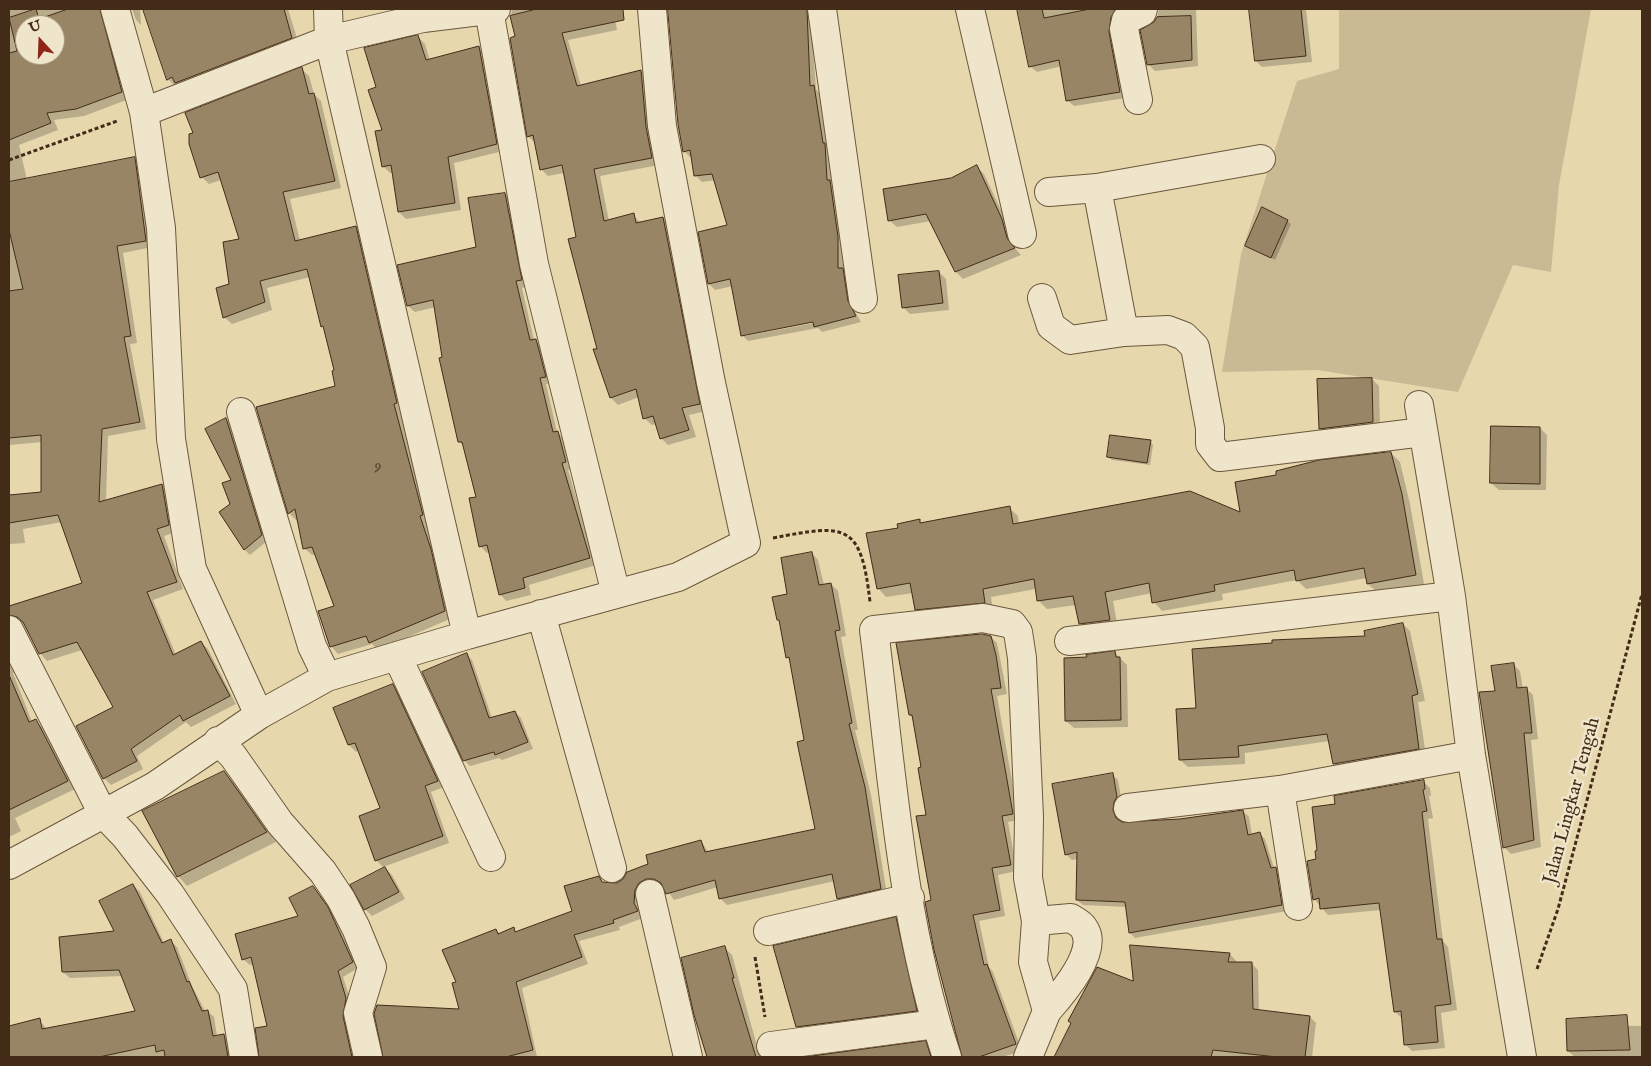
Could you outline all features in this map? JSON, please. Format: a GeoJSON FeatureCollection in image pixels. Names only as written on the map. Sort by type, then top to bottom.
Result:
{"type":"FeatureCollection","features":[{"type":"Feature","properties":{"kind":"street"},"geometry":{"type":"LineString","coordinates":[[115,9],[144,112],[161,228],[170,439],[192,568],[259,715]]}},
{"type":"Feature","properties":{"kind":"street"},"geometry":{"type":"LineString","coordinates":[[328,9],[330,40],[468,635]]}},
{"type":"Feature","properties":{"kind":"street"},"geometry":{"type":"LineString","coordinates":[[144,112],[330,40],[423,18],[493,9],[534,264],[616,594]]}},
{"type":"Feature","properties":{"kind":"street"},"geometry":{"type":"LineString","coordinates":[[9,864],[102,812],[154,786],[259,715],[327,678],[468,635],[678,577],[746,543],[712,383],[662,126],[652,9]]}},
{"type":"Feature","properties":{"kind":"street"},"geometry":{"type":"LineString","coordinates":[[822,9],[863,299]]}},
{"type":"Feature","properties":{"kind":"street"},"geometry":{"type":"LineString","coordinates":[[970,9],[1022,234]]}},
{"type":"Feature","properties":{"kind":"street"},"geometry":{"type":"LineString","coordinates":[[1138,100],[1124,29],[1126,20],[1142,12],[1143,9]]}},
{"type":"Feature","properties":{"kind":"street"},"geometry":{"type":"LineString","coordinates":[[1049,192],[1097,188],[1261,159]]}},
{"type":"Feature","properties":{"kind":"street"},"geometry":{"type":"LineString","coordinates":[[1097,188],[1124,332]]}},
{"type":"Feature","properties":{"kind":"street"},"geometry":{"type":"LineString","coordinates":[[1042,298],[1051,326],[1070,340],[1124,332],[1168,330],[1184,336],[1195,347],[1210,428],[1210,444],[1220,457],[1423,432]]}},
{"type":"Feature","properties":{"kind":"street"},"geometry":{"type":"LineString","coordinates":[[1418,404],[1450,596],[1471,755],[1522,1057]]}},
{"type":"Feature","properties":{"kind":"street"},"geometry":{"type":"LineString","coordinates":[[241,412],[312,646],[327,678]]}},
{"type":"Feature","properties":{"kind":"street"},"geometry":{"type":"LineString","coordinates":[[1069,641],[1450,596]]}},
{"type":"Feature","properties":{"kind":"street"},"geometry":{"type":"LineString","coordinates":[[541,614],[612,868]]}},
{"type":"Feature","properties":{"kind":"street"},"geometry":{"type":"LineString","coordinates":[[947,1057],[923,976],[899,836],[874,630],[983,618],[1012,624],[1018,632],[1027,728],[1028,878],[1036,921],[1033,962],[1047,1011]]}},
{"type":"Feature","properties":{"kind":"street"},"geometry":{"type":"LineString","coordinates":[[9,630],[102,812],[125,836],[170,894],[233,989],[244,1057]]}},
{"type":"Feature","properties":{"kind":"street"},"geometry":{"type":"LineString","coordinates":[[397,656],[491,857]]}},
{"type":"Feature","properties":{"kind":"street"},"geometry":{"type":"LineString","coordinates":[[218,741],[233,756],[280,823],[323,872],[341,899],[356,928],[372,967],[358,1013],[368,1057]]}},
{"type":"Feature","properties":{"kind":"street"},"geometry":{"type":"LineString","coordinates":[[1128,808],[1280,790],[1471,755]]}},
{"type":"Feature","properties":{"kind":"street"},"geometry":{"type":"LineString","coordinates":[[1280,790],[1298,906]]}},
{"type":"Feature","properties":{"kind":"street"},"geometry":{"type":"LineString","coordinates":[[650,894],[688,1057]]}},
{"type":"Feature","properties":{"kind":"street"},"geometry":{"type":"LineString","coordinates":[[768,931],[910,898]]}},
{"type":"Feature","properties":{"kind":"street"},"geometry":{"type":"LineString","coordinates":[[1028,1057],[1047,1011],[1074,978],[1087,947],[1087,936],[1083,927],[1070,918],[1036,921]]}},
{"type":"Feature","properties":{"kind":"street"},"geometry":{"type":"LineString","coordinates":[[771,1046],[936,1024]]}},
{"type":"Feature","properties":{"kind":"path"},"geometry":{"type":"LineString","coordinates":[[9,160],[144,112]]}},
{"type":"Feature","properties":{"kind":"path"},"geometry":{"type":"LineString","coordinates":[[746,543],[807,532],[840,530],[849,534],[855,541],[867,577],[874,630]]}},
{"type":"Feature","properties":{"kind":"path","name":"Jalan Lingkar Tengah"},"geometry":{"type":"LineString","coordinates":[[1537,970],[1558,909],[1642,594]]}},
{"type":"Feature","properties":{"kind":"path"},"geometry":{"type":"LineString","coordinates":[[768,931],[754,947],[756,973],[771,1046]]}},
{"type":"Feature","properties":{"kind":"shaded area"},"geometry":{"type":"Polygon","coordinates":[[[1339,9],[1591,9],[1559,185],[1551,272],[1513,265],[1458,392],[1317,370],[1222,372],[1241,254],[1297,81],[1339,69],[1339,9]]]}},
{"type":"Feature","properties":{"kind":"building"},"geometry":{"type":"Polygon","coordinates":[[[36,9],[38,15],[18,15],[36,9]]]}},
{"type":"Feature","properties":{"kind":"building"},"geometry":{"type":"Polygon","coordinates":[[[68,9],[100,9],[122,92],[76,109],[47,113],[51,123],[9,140],[9,53],[15,52],[15,65],[65,65],[65,15],[51,15],[68,9]]]}},
{"type":"Feature","properties":{"kind":"building"},"geometry":{"type":"Polygon","coordinates":[[[143,9],[284,9],[292,38],[175,83],[172,77],[167,80],[143,9]]]}},
{"type":"Feature","properties":{"kind":"building"},"geometry":{"type":"Polygon","coordinates":[[[537,9],[623,9],[624,20],[562,33],[577,86],[641,70],[646,127],[652,158],[594,169],[604,221],[634,213],[636,223],[663,217],[700,404],[682,408],[689,430],[660,439],[653,416],[643,419],[636,389],[610,398],[593,349],[597,349],[568,239],[576,237],[562,165],[540,170],[533,135],[527,137],[510,38],[515,36],[510,16],[537,9]]]}},
{"type":"Feature","properties":{"kind":"building"},"geometry":{"type":"Polygon","coordinates":[[[668,9],[807,9],[810,86],[814,85],[823,143],[825,143],[827,180],[830,180],[838,237],[838,268],[843,268],[848,301],[856,316],[814,327],[813,322],[741,336],[730,279],[708,284],[698,232],[727,225],[712,174],[694,176],[690,150],[683,152],[678,124],[668,9]]]}},
{"type":"Feature","properties":{"kind":"building"},"geometry":{"type":"Polygon","coordinates":[[[1017,9],[1042,9],[1044,18],[1090,9],[1116,9],[1111,17],[1109,32],[1120,92],[1066,101],[1059,60],[1029,67],[1017,9]]]}},
{"type":"Feature","properties":{"kind":"building"},"geometry":{"type":"Polygon","coordinates":[[[1249,9],[1301,9],[1306,56],[1255,61],[1249,9]]]}},
{"type":"Feature","properties":{"kind":"building"},"geometry":{"type":"Polygon","coordinates":[[[15,16],[15,43],[9,18],[15,16]]]}},
{"type":"Feature","properties":{"kind":"building"},"geometry":{"type":"Polygon","coordinates":[[[1191,16],[1192,60],[1147,65],[1140,30],[1154,22],[1157,17],[1191,16]]]}},
{"type":"Feature","properties":{"kind":"building"},"geometry":{"type":"Polygon","coordinates":[[[418,35],[426,60],[479,46],[497,144],[448,157],[455,203],[398,212],[391,165],[382,167],[375,131],[382,130],[368,90],[376,87],[364,48],[418,35]]]}},
{"type":"Feature","properties":{"kind":"building"},"geometry":{"type":"Polygon","coordinates":[[[302,67],[309,94],[314,93],[335,181],[283,192],[295,241],[356,226],[397,403],[394,404],[423,515],[420,516],[431,549],[445,611],[369,643],[366,636],[330,647],[318,611],[334,606],[312,547],[303,549],[295,509],[288,514],[256,407],[335,386],[332,371],[334,370],[323,326],[321,327],[307,269],[260,281],[265,302],[223,318],[216,288],[229,284],[223,242],[239,239],[218,172],[200,178],[189,144],[189,134],[193,133],[185,113],[302,67]]]}},
{"type":"Feature","properties":{"kind":"building"},"geometry":{"type":"Polygon","coordinates":[[[135,157],[146,241],[117,246],[131,336],[124,337],[140,422],[102,429],[99,502],[162,484],[169,525],[157,529],[177,582],[147,592],[173,655],[201,641],[230,696],[183,721],[180,715],[131,749],[137,761],[103,779],[76,726],[113,707],[77,642],[39,654],[23,622],[17,617],[9,615],[9,606],[82,583],[58,515],[9,523],[9,495],[41,492],[41,435],[9,438],[9,291],[23,289],[9,230],[9,182],[135,157]]]}},
{"type":"Feature","properties":{"kind":"building"},"geometry":{"type":"Polygon","coordinates":[[[977,165],[1002,219],[1007,238],[1015,248],[955,272],[926,214],[888,221],[883,189],[951,178],[977,165]]]}},
{"type":"Feature","properties":{"kind":"building"},"geometry":{"type":"Polygon","coordinates":[[[505,193],[522,280],[516,281],[530,340],[536,339],[546,377],[540,378],[553,432],[558,431],[566,462],[562,463],[590,558],[523,578],[525,588],[499,595],[487,545],[479,547],[469,498],[476,497],[462,442],[458,442],[439,358],[442,357],[433,300],[407,306],[397,265],[476,247],[468,198],[505,193]]]}},
{"type":"Feature","properties":{"kind":"building"},"geometry":{"type":"Polygon","coordinates":[[[1262,207],[1288,220],[1271,258],[1245,246],[1262,207]]]}},
{"type":"Feature","properties":{"kind":"building"},"geometry":{"type":"Polygon","coordinates":[[[939,271],[943,303],[902,308],[898,275],[939,271]]]}},
{"type":"Feature","properties":{"kind":"building"},"geometry":{"type":"Polygon","coordinates":[[[1372,378],[1373,422],[1319,429],[1317,379],[1372,378]]]}},
{"type":"Feature","properties":{"kind":"building"},"geometry":{"type":"Polygon","coordinates":[[[226,418],[262,535],[244,550],[219,512],[230,504],[222,483],[231,480],[205,429],[226,418]]]}},
{"type":"Feature","properties":{"kind":"building"},"geometry":{"type":"Polygon","coordinates":[[[1491,426],[1540,427],[1540,484],[1490,483],[1491,426]]]}},
{"type":"Feature","properties":{"kind":"building"},"geometry":{"type":"Polygon","coordinates":[[[1110,435],[1151,440],[1147,463],[1107,457],[1110,435]]]}},
{"type":"Feature","properties":{"kind":"building"},"geometry":{"type":"Polygon","coordinates":[[[1391,452],[1402,494],[1416,575],[1367,584],[1364,568],[1296,581],[1294,570],[1214,585],[1215,591],[1152,603],[1149,583],[1105,592],[1110,620],[1079,624],[1073,596],[1037,601],[1034,579],[983,589],[985,603],[915,610],[910,583],[877,589],[866,533],[898,528],[897,524],[920,519],[920,523],[1010,506],[1013,524],[1190,491],[1240,512],[1235,482],[1276,475],[1276,471],[1319,460],[1391,452]]]}},
{"type":"Feature","properties":{"kind":"building"},"geometry":{"type":"Polygon","coordinates":[[[812,552],[819,585],[831,583],[840,630],[835,631],[852,723],[849,724],[865,787],[881,889],[837,899],[832,874],[719,899],[715,880],[666,894],[661,883],[654,879],[646,879],[639,883],[635,890],[634,903],[638,911],[613,920],[614,923],[574,935],[582,957],[516,982],[533,1050],[506,1057],[383,1057],[374,1014],[377,1005],[459,1009],[452,983],[456,982],[442,950],[496,929],[498,934],[514,927],[515,932],[572,911],[564,886],[599,876],[602,882],[617,883],[623,879],[627,872],[648,864],[646,855],[701,840],[705,852],[815,829],[797,742],[804,740],[789,657],[786,658],[779,620],[777,620],[772,597],[787,594],[781,558],[812,552]]]}},
{"type":"Feature","properties":{"kind":"building"},"geometry":{"type":"Polygon","coordinates":[[[1403,623],[1418,694],[1412,696],[1419,749],[1333,764],[1327,734],[1238,746],[1239,757],[1179,760],[1176,709],[1196,708],[1192,649],[1272,643],[1272,640],[1365,636],[1364,631],[1403,623]]]}},
{"type":"Feature","properties":{"kind":"building"},"geometry":{"type":"Polygon","coordinates":[[[982,634],[991,636],[996,655],[1001,688],[991,689],[1013,814],[1002,816],[1011,865],[992,868],[1000,910],[973,915],[984,965],[987,964],[1016,1044],[979,1057],[962,1057],[934,950],[925,902],[931,900],[916,816],[926,815],[918,768],[921,767],[896,643],[982,634]]]}},
{"type":"Feature","properties":{"kind":"building"},"geometry":{"type":"Polygon","coordinates":[[[1115,651],[1116,657],[1120,657],[1121,720],[1065,721],[1064,658],[1087,657],[1086,655],[1115,651]]]}},
{"type":"Feature","properties":{"kind":"building"},"geometry":{"type":"Polygon","coordinates":[[[467,653],[489,718],[515,711],[528,742],[495,755],[494,752],[463,761],[422,672],[467,653]]]}},
{"type":"Feature","properties":{"kind":"building"},"geometry":{"type":"Polygon","coordinates":[[[1514,663],[1517,688],[1527,687],[1532,733],[1524,733],[1534,840],[1503,848],[1479,692],[1495,691],[1491,666],[1514,663]]]}},
{"type":"Feature","properties":{"kind":"building"},"geometry":{"type":"Polygon","coordinates":[[[9,675],[29,722],[36,719],[68,781],[9,810],[9,675]]]}},
{"type":"Feature","properties":{"kind":"building"},"geometry":{"type":"Polygon","coordinates":[[[393,684],[438,781],[425,786],[443,836],[375,861],[359,816],[380,808],[355,743],[348,745],[333,708],[393,684]]]}},
{"type":"Feature","properties":{"kind":"building"},"geometry":{"type":"Polygon","coordinates":[[[224,771],[267,832],[177,877],[142,811],[224,771]]]}},
{"type":"Feature","properties":{"kind":"building"},"geometry":{"type":"Polygon","coordinates":[[[1113,773],[1117,797],[1113,810],[1116,818],[1122,822],[1180,819],[1243,810],[1248,835],[1260,832],[1271,868],[1276,867],[1282,905],[1129,933],[1125,902],[1076,900],[1077,852],[1065,855],[1052,784],[1113,773]]]}},
{"type":"Feature","properties":{"kind":"building"},"geometry":{"type":"Polygon","coordinates":[[[1424,780],[1425,789],[1423,790],[1427,811],[1422,812],[1437,939],[1442,939],[1451,1004],[1435,1006],[1438,1042],[1404,1045],[1401,1011],[1394,1012],[1379,903],[1320,909],[1319,898],[1313,900],[1307,861],[1316,859],[1315,851],[1317,850],[1312,807],[1335,804],[1334,796],[1424,780]]]}},
{"type":"Feature","properties":{"kind":"building"},"geometry":{"type":"Polygon","coordinates":[[[385,867],[399,892],[364,910],[350,885],[385,867]]]}},
{"type":"Feature","properties":{"kind":"building"},"geometry":{"type":"Polygon","coordinates":[[[133,884],[162,943],[171,939],[187,982],[189,981],[202,1011],[208,1010],[213,1036],[224,1034],[228,1057],[165,1057],[164,1050],[156,1052],[155,1045],[99,1057],[9,1057],[9,1026],[40,1018],[42,1029],[135,1011],[119,970],[62,972],[59,937],[114,931],[99,901],[133,884]]]}},
{"type":"Feature","properties":{"kind":"building"},"geometry":{"type":"Polygon","coordinates":[[[313,886],[328,907],[353,962],[338,971],[346,998],[343,1016],[352,1057],[259,1057],[255,1028],[267,1026],[251,957],[242,960],[235,934],[298,916],[289,898],[313,886]]]}},
{"type":"Feature","properties":{"kind":"building"},"geometry":{"type":"Polygon","coordinates":[[[896,917],[917,1011],[796,1027],[773,946],[896,917]]]}},
{"type":"Feature","properties":{"kind":"building"},"geometry":{"type":"Polygon","coordinates":[[[1130,945],[1230,953],[1228,962],[1252,962],[1253,1009],[1310,1016],[1305,1057],[1277,1057],[1213,1050],[1211,1057],[1054,1057],[1071,1023],[1068,1021],[1097,967],[1133,981],[1130,945]]]}},
{"type":"Feature","properties":{"kind":"building"},"geometry":{"type":"Polygon","coordinates":[[[725,946],[734,978],[732,978],[756,1057],[707,1057],[694,1015],[681,958],[725,946]]]}},
{"type":"Feature","properties":{"kind":"building"},"geometry":{"type":"Polygon","coordinates":[[[1627,1015],[1630,1050],[1567,1051],[1566,1019],[1627,1015]]]}},
{"type":"Feature","properties":{"kind":"building"},"geometry":{"type":"Polygon","coordinates":[[[926,1041],[931,1057],[805,1057],[926,1041]]]}}]}
